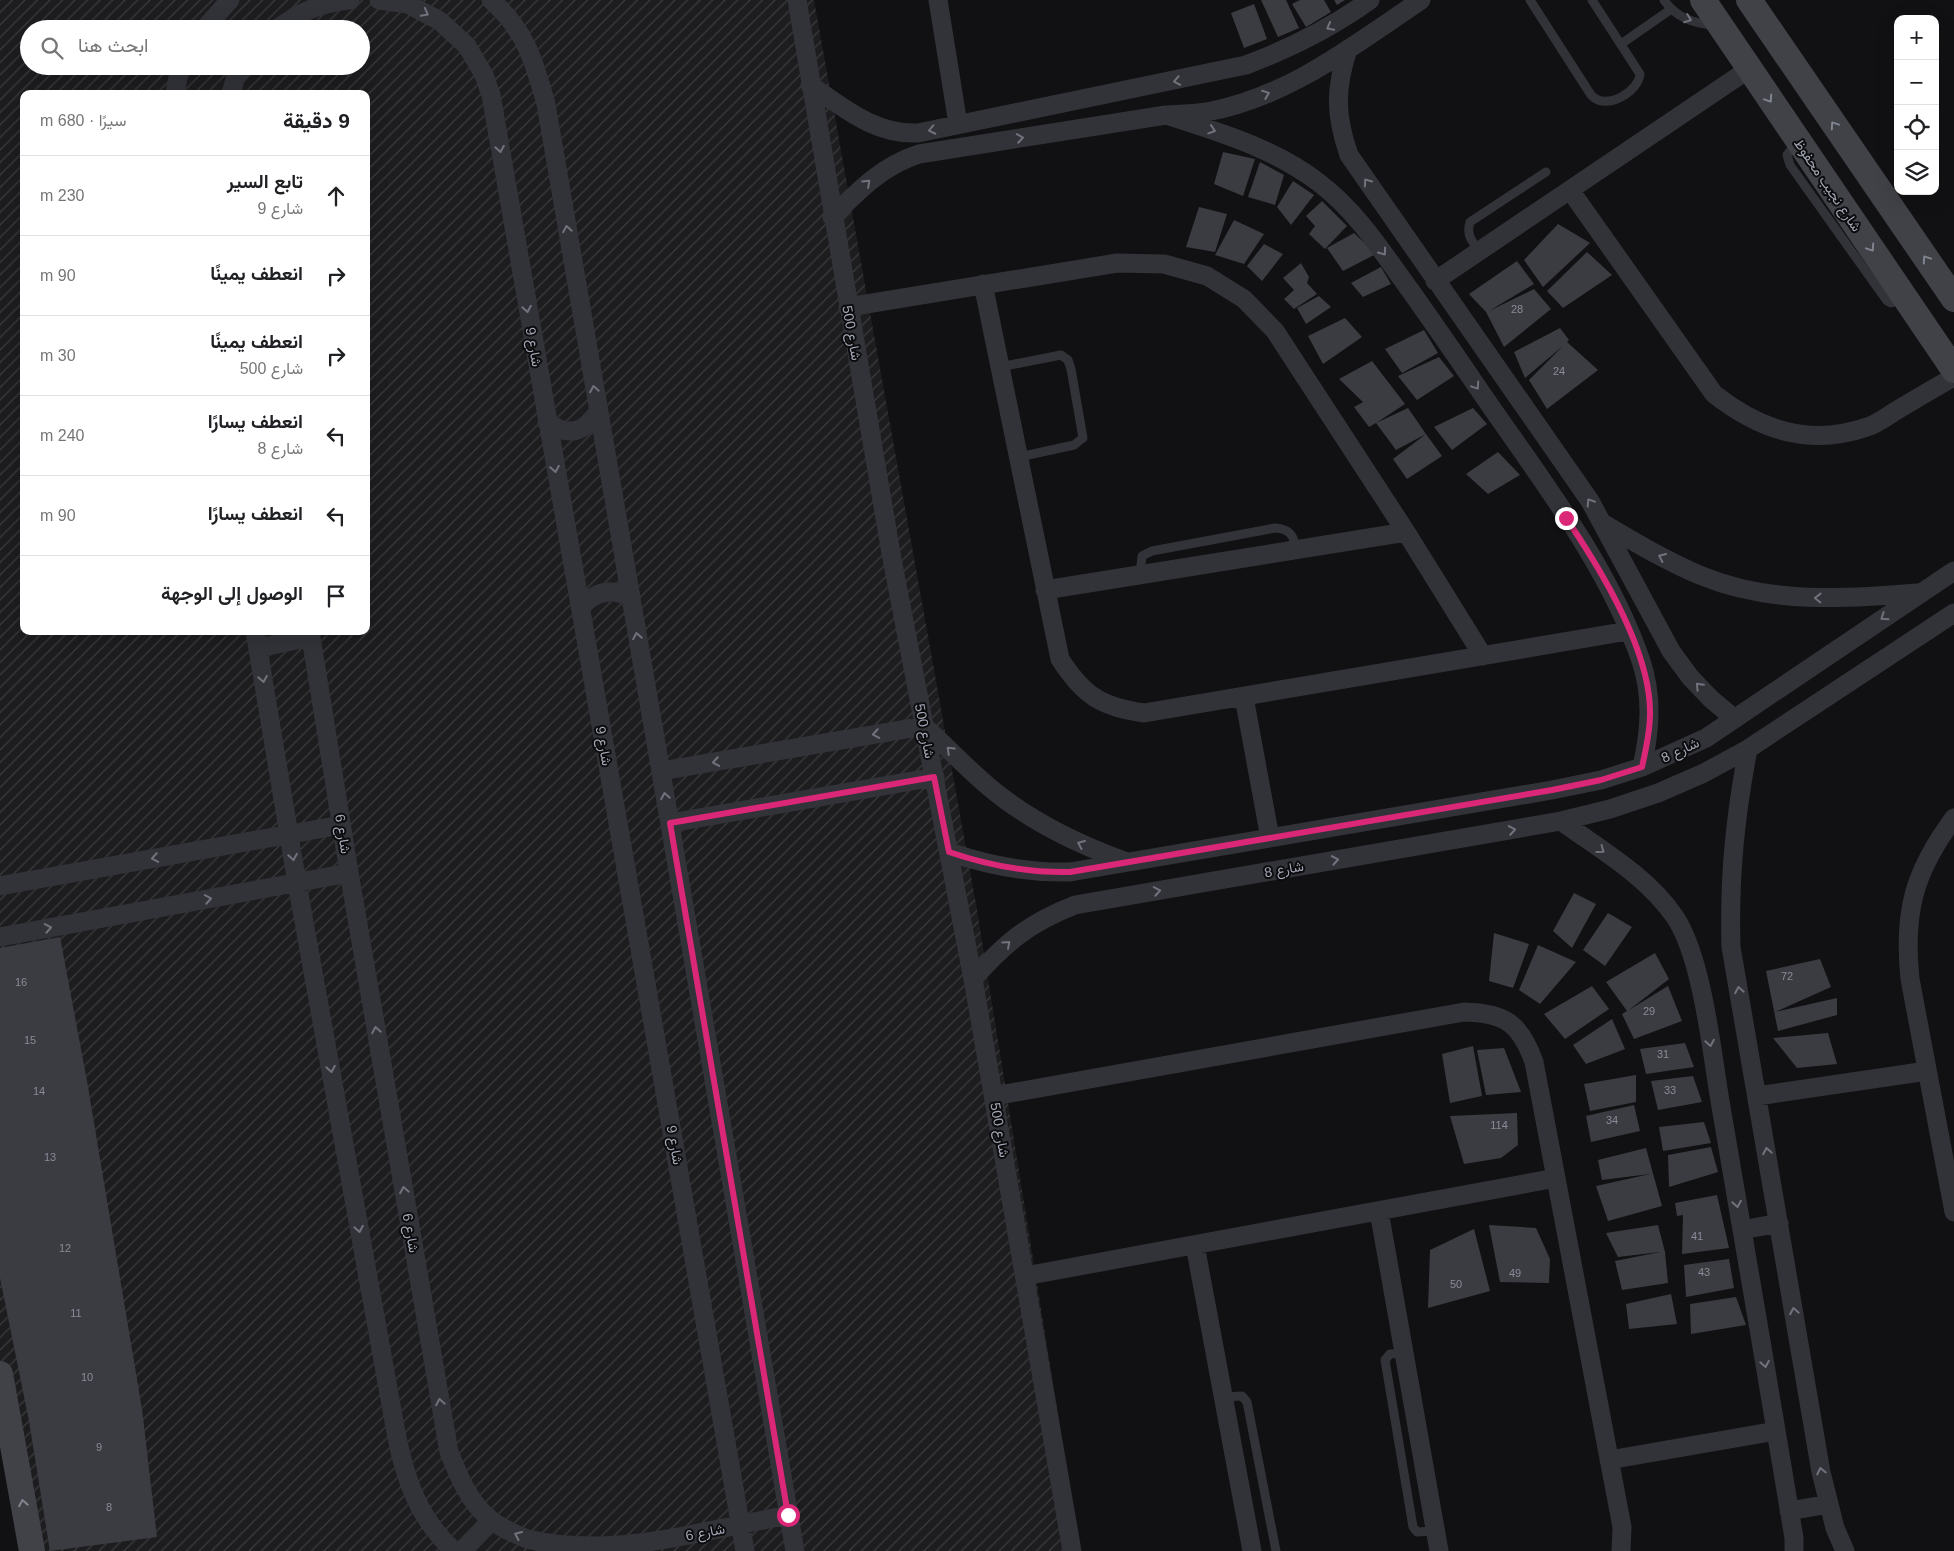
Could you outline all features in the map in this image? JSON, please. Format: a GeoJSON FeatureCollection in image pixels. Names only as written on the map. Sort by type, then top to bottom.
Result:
{"type":"FeatureCollection","features":[{"type":"Feature","properties":{"kind":"street"},"geometry":{"type":"LineString","coordinates":[[212,20],[230,0]]}},
{"type":"Feature","properties":{"kind":"street"},"geometry":{"type":"LineString","coordinates":[[288,20],[298,13],[339,0],[350,0]]}},
{"type":"Feature","properties":{"kind":"street","name":"شارع 9"},"geometry":{"type":"LineString","coordinates":[[379,0],[408,4],[440,21],[467,46],[484,74],[491,95],[546,423],[580,607],[745,1551]]}},
{"type":"Feature","properties":{"kind":"street"},"geometry":{"type":"LineString","coordinates":[[491,0],[507,14],[533,56],[546,104],[795,1551]]}},
{"type":"Feature","properties":{"kind":"street","name":"شارع 500"},"geometry":{"type":"LineString","coordinates":[[797,0],[832,217],[892,559],[974,979],[1072,1551]]}},
{"type":"Feature","properties":{"kind":"street"},"geometry":{"type":"LineString","coordinates":[[938,0],[958,124]]}},
{"type":"Feature","properties":{"kind":"street"},"geometry":{"type":"LineString","coordinates":[[810,85],[860,119],[880,128],[903,134],[926,132],[958,124],[1195,78],[1246,65],[1294,47],[1338,23],[1370,0]]}},
{"type":"Feature","properties":{"kind":"street"},"geometry":{"type":"LineString","coordinates":[[832,217],[872,178],[907,158],[920,154],[1166,115],[1206,112],[1244,102],[1306,75],[1421,0]]}},
{"type":"Feature","properties":{"kind":"street","name":"شارع نجيب محفوظ"},"geometry":{"type":"LineString","coordinates":[[1703,0],[1954,370]]}},
{"type":"Feature","properties":{"kind":"street"},"geometry":{"type":"LineString","coordinates":[[1749,0],[1954,299]]}},
{"type":"Feature","properties":{"kind":"street"},"geometry":{"type":"LineString","coordinates":[[1348,49],[1340,75],[1337,102],[1340,129],[1349,155],[1604,524],[1656,624],[1690,677],[1711,699],[1735,718]]}},
{"type":"Feature","properties":{"kind":"street"},"geometry":{"type":"LineString","coordinates":[[1435,281],[1749,68]]}},
{"type":"Feature","properties":{"kind":"street"},"geometry":{"type":"LineString","coordinates":[[176,90],[179,75]]}},
{"type":"Feature","properties":{"kind":"street"},"geometry":{"type":"LineString","coordinates":[[231,90],[237,75]]}},
{"type":"Feature","properties":{"kind":"street"},"geometry":{"type":"LineString","coordinates":[[1166,115],[1253,145],[1291,163],[1344,204],[1365,228],[1439,331],[1580,539],[1606,582],[1641,661],[1648,687],[1650,714],[1648,740],[1642,767]]}},
{"type":"Feature","properties":{"kind":"street"},"geometry":{"type":"LineString","coordinates":[[903,134],[907,158]]}},
{"type":"Feature","properties":{"kind":"street"},"geometry":{"type":"LineString","coordinates":[[1818,170],[1850,148]]}},
{"type":"Feature","properties":{"kind":"street"},"geometry":{"type":"LineString","coordinates":[[1570,190],[1714,394],[1736,411],[1760,424],[1787,433],[1814,436],[1842,434],[1869,426],[1954,377]]}},
{"type":"Feature","properties":{"kind":"street"},"geometry":{"type":"LineString","coordinates":[[1365,228],[1388,212]]}},
{"type":"Feature","properties":{"kind":"street"},"geometry":{"type":"LineString","coordinates":[[848,307],[1117,263],[1164,264],[1207,276],[1244,299],[1275,331],[1406,532],[1483,656]]}},
{"type":"Feature","properties":{"kind":"street"},"geometry":{"type":"LineString","coordinates":[[983,284],[1060,659],[1074,681],[1094,698],[1118,709],[1144,713],[1483,656],[1629,634],[1656,624]]}},
{"type":"Feature","properties":{"kind":"street"},"geometry":{"type":"LineString","coordinates":[[1439,331],[1460,317]]}},
{"type":"Feature","properties":{"kind":"street"},"geometry":{"type":"LineString","coordinates":[[546,423],[560,431],[575,432],[589,424],[598,412]]}},
{"type":"Feature","properties":{"kind":"street"},"geometry":{"type":"LineString","coordinates":[[1604,524],[1654,554],[1704,576],[1756,591],[1810,598],[1864,598],[1919,593]]}},
{"type":"Feature","properties":{"kind":"street"},"geometry":{"type":"LineString","coordinates":[[1045,590],[1406,532]]}},
{"type":"Feature","properties":{"kind":"street","name":"شارع 8"},"geometry":{"type":"LineString","coordinates":[[949,852],[1009,870],[1039,873],[1070,872],[1601,780],[1642,767],[1706,738],[1954,571]]}},
{"type":"Feature","properties":{"kind":"street"},"geometry":{"type":"LineString","coordinates":[[580,607],[590,597],[603,591],[618,591],[631,597]]}},
{"type":"Feature","properties":{"kind":"street","name":"شارع 8"},"geometry":{"type":"LineString","coordinates":[[974,979],[991,959],[1029,926],[1075,905],[1561,821],[1610,810],[1658,793],[1704,773],[1748,749],[1954,614]]}},
{"type":"Feature","properties":{"kind":"street"},"geometry":{"type":"LineString","coordinates":[[299,635],[257,639],[297,883],[404,1471],[414,1498],[428,1522],[454,1551]]}},
{"type":"Feature","properties":{"kind":"street","name":"شارع 6"},"geometry":{"type":"LineString","coordinates":[[310,635],[349,874],[449,1452],[459,1477],[473,1501],[491,1520],[516,1534],[542,1544],[570,1550],[628,1547],[788,1515]]}},
{"type":"Feature","properties":{"kind":"street"},"geometry":{"type":"LineString","coordinates":[[1244,697],[1270,838]]}},
{"type":"Feature","properties":{"kind":"street"},"geometry":{"type":"LineString","coordinates":[[661,771],[924,726],[981,780],[1030,818],[1061,836],[1127,861]]}},
{"type":"Feature","properties":{"kind":"street"},"geometry":{"type":"LineString","coordinates":[[1748,749],[1732,847],[1730,897],[1732,946],[1821,1472],[1836,1528],[1845,1551]]}},
{"type":"Feature","properties":{"kind":"street"},"geometry":{"type":"LineString","coordinates":[[670,823],[934,777]]}},
{"type":"Feature","properties":{"kind":"street"},"geometry":{"type":"LineString","coordinates":[[1476,803],[1482,835]]}},
{"type":"Feature","properties":{"kind":"street"},"geometry":{"type":"LineString","coordinates":[[1954,818],[1935,844],[1919,877],[1909,912],[1907,949],[1910,979],[1954,1212]]}},
{"type":"Feature","properties":{"kind":"street"},"geometry":{"type":"LineString","coordinates":[[1561,821],[1652,888],[1676,918],[1692,954],[1701,993],[1742,1230],[1794,1551]]}},
{"type":"Feature","properties":{"kind":"street"},"geometry":{"type":"LineString","coordinates":[[0,886],[341,825]]}},
{"type":"Feature","properties":{"kind":"street"},"geometry":{"type":"LineString","coordinates":[[0,937],[349,874]]}},
{"type":"Feature","properties":{"kind":"street"},"geometry":{"type":"LineString","coordinates":[[994,1096],[1464,1012],[1487,1013],[1509,1022],[1526,1039],[1534,1062],[1622,1527],[1620,1551]]}},
{"type":"Feature","properties":{"kind":"street"},"geometry":{"type":"LineString","coordinates":[[1757,1096],[1927,1071]]}},
{"type":"Feature","properties":{"kind":"street"},"geometry":{"type":"LineString","coordinates":[[1025,1276],[1556,1178]]}},
{"type":"Feature","properties":{"kind":"street"},"geometry":{"type":"LineString","coordinates":[[1379,1211],[1439,1551]]}},
{"type":"Feature","properties":{"kind":"street"},"geometry":{"type":"LineString","coordinates":[[1742,1230],[1779,1224]]}},
{"type":"Feature","properties":{"kind":"street"},"geometry":{"type":"LineString","coordinates":[[1196,1245],[1252,1551]]}},
{"type":"Feature","properties":{"kind":"street"},"geometry":{"type":"LineString","coordinates":[[0,1374],[32,1551]]}},
{"type":"Feature","properties":{"kind":"street"},"geometry":{"type":"LineString","coordinates":[[1609,1460],[1776,1431]]}},
{"type":"Feature","properties":{"kind":"street"},"geometry":{"type":"LineString","coordinates":[[1789,1511],[1829,1504]]}},
{"type":"Feature","properties":{"kind":"street"},"geometry":{"type":"LineString","coordinates":[[463,1551],[491,1520]]}},
{"type":"Feature","properties":{"kind":"lane"},"geometry":{"type":"LineString","coordinates":[[1530,0],[1591,95],[1600,102],[1612,102],[1639,82],[1638,70],[1592,0]]}},
{"type":"Feature","properties":{"kind":"lane"},"geometry":{"type":"LineString","coordinates":[[1664,0],[1670,10],[1694,22],[1720,25]]}},
{"type":"Feature","properties":{"kind":"lane"},"geometry":{"type":"LineString","coordinates":[[1621,44],[1670,10]]}},
{"type":"Feature","properties":{"kind":"lane"},"geometry":{"type":"LineString","coordinates":[[1798,141],[1787,155],[1790,165],[1886,302],[1891,303],[1906,299]]}},
{"type":"Feature","properties":{"kind":"lane"},"geometry":{"type":"LineString","coordinates":[[1479,251],[1470,237],[1468,230],[1470,222],[1546,172]]}},
{"type":"Feature","properties":{"kind":"lane"},"geometry":{"type":"LineString","coordinates":[[1000,367],[1061,355],[1068,360],[1071,369],[1083,438],[1074,445],[1019,457]]}},
{"type":"Feature","properties":{"kind":"lane"},"geometry":{"type":"LineString","coordinates":[[1223,1397],[1242,1396],[1247,1402],[1276,1551]]}},
{"type":"Feature","properties":{"kind":"shaded area"},"geometry":{"type":"Polygon","coordinates":[[[0,0],[814,0],[976,904],[1080,1551],[19,1551],[0,1440],[0,0]]]}},
{"type":"Feature","properties":{"kind":"building"},"geometry":{"type":"Polygon","coordinates":[[[1261,0],[1286,0],[1299,28],[1278,37],[1261,0]]]}},
{"type":"Feature","properties":{"kind":"building"},"geometry":{"type":"Polygon","coordinates":[[[1300,0],[1324,0],[1331,12],[1306,27],[1292,4],[1300,0]]]}},
{"type":"Feature","properties":{"kind":"building"},"geometry":{"type":"Polygon","coordinates":[[[1334,0],[1345,0],[1337,5],[1334,0]]]}},
{"type":"Feature","properties":{"kind":"building"},"geometry":{"type":"Polygon","coordinates":[[[1254,4],[1267,39],[1244,48],[1231,13],[1254,4]]]}},
{"type":"Feature","properties":{"kind":"building"},"geometry":{"type":"Polygon","coordinates":[[[1223,152],[1255,159],[1243,196],[1214,184],[1223,152]]]}},
{"type":"Feature","properties":{"kind":"building"},"geometry":{"type":"Polygon","coordinates":[[[1260,162],[1284,175],[1275,205],[1248,197],[1260,162]]]}},
{"type":"Feature","properties":{"kind":"building"},"geometry":{"type":"Polygon","coordinates":[[[1293,181],[1314,195],[1291,225],[1277,207],[1293,181]]]}},
{"type":"Feature","properties":{"kind":"building"},"geometry":{"type":"Polygon","coordinates":[[[1322,201],[1347,226],[1325,249],[1309,234],[1315,226],[1306,216],[1322,201]]]}},
{"type":"Feature","properties":{"kind":"building"},"geometry":{"type":"Polygon","coordinates":[[[1199,207],[1227,214],[1215,252],[1186,247],[1199,207]]]}},
{"type":"Feature","properties":{"kind":"building"},"geometry":{"type":"Polygon","coordinates":[[[1234,220],[1264,234],[1244,264],[1215,255],[1234,220]]]}},
{"type":"Feature","properties":{"kind":"building"},"geometry":{"type":"Polygon","coordinates":[[[1558,224],[1590,243],[1543,287],[1524,260],[1558,224]]]}},
{"type":"Feature","properties":{"kind":"building"},"geometry":{"type":"Polygon","coordinates":[[[1354,233],[1376,254],[1343,271],[1327,248],[1354,233]]]}},
{"type":"Feature","properties":{"kind":"building"},"geometry":{"type":"Polygon","coordinates":[[[1264,244],[1283,254],[1262,281],[1247,266],[1264,244]]]}},
{"type":"Feature","properties":{"kind":"building"},"geometry":{"type":"Polygon","coordinates":[[[1587,252],[1612,275],[1563,308],[1547,291],[1587,252]]]}},
{"type":"Feature","properties":{"kind":"building"},"geometry":{"type":"Polygon","coordinates":[[[1517,261],[1534,284],[1489,311],[1534,289],[1551,309],[1504,347],[1486,312],[1469,294],[1517,261]]]}},
{"type":"Feature","properties":{"kind":"building"},"geometry":{"type":"Polygon","coordinates":[[[1301,263],[1309,277],[1307,283],[1317,294],[1294,309],[1284,299],[1294,290],[1283,278],[1301,263]]]}},
{"type":"Feature","properties":{"kind":"building"},"geometry":{"type":"Polygon","coordinates":[[[1381,267],[1391,284],[1363,297],[1351,283],[1381,267]]]}},
{"type":"Feature","properties":{"kind":"building"},"geometry":{"type":"Polygon","coordinates":[[[1319,296],[1331,307],[1306,324],[1297,308],[1319,296]]]}},
{"type":"Feature","properties":{"kind":"building"},"geometry":{"type":"Polygon","coordinates":[[[1345,318],[1362,337],[1323,364],[1308,336],[1345,318]]]}},
{"type":"Feature","properties":{"kind":"building"},"geometry":{"type":"Polygon","coordinates":[[[1560,328],[1569,340],[1567,342],[1598,370],[1547,409],[1529,380],[1563,346],[1525,378],[1514,352],[1560,328]]]}},
{"type":"Feature","properties":{"kind":"building"},"geometry":{"type":"Polygon","coordinates":[[[1424,330],[1438,353],[1402,373],[1385,349],[1424,330]]]}},
{"type":"Feature","properties":{"kind":"building"},"geometry":{"type":"Polygon","coordinates":[[[1439,357],[1454,376],[1417,400],[1398,376],[1439,357]]]}},
{"type":"Feature","properties":{"kind":"building"},"geometry":{"type":"Polygon","coordinates":[[[1372,361],[1405,404],[1369,427],[1354,407],[1374,396],[1363,402],[1339,379],[1372,361]]]}},
{"type":"Feature","properties":{"kind":"building"},"geometry":{"type":"Polygon","coordinates":[[[1408,408],[1426,434],[1396,450],[1376,423],[1408,408]]]}},
{"type":"Feature","properties":{"kind":"building"},"geometry":{"type":"Polygon","coordinates":[[[1473,408],[1487,424],[1452,450],[1434,427],[1473,408]]]}},
{"type":"Feature","properties":{"kind":"building"},"geometry":{"type":"Polygon","coordinates":[[[1426,434],[1442,456],[1407,479],[1393,459],[1426,434]]]}},
{"type":"Feature","properties":{"kind":"building"},"geometry":{"type":"Polygon","coordinates":[[[1498,452],[1520,475],[1488,494],[1466,474],[1498,452]]]}},
{"type":"Feature","properties":{"kind":"building"},"geometry":{"type":"Polygon","coordinates":[[[1574,893],[1596,904],[1572,948],[1553,931],[1574,893]]]}},
{"type":"Feature","properties":{"kind":"building"},"geometry":{"type":"Polygon","coordinates":[[[1608,913],[1632,927],[1605,966],[1583,950],[1608,913]]]}},
{"type":"Feature","properties":{"kind":"building"},"geometry":{"type":"Polygon","coordinates":[[[1494,933],[1529,944],[1513,988],[1489,981],[1494,933]]]}},
{"type":"Feature","properties":{"kind":"building"},"geometry":{"type":"Polygon","coordinates":[[[60,937],[87,1081],[142,1409],[157,1537],[50,1551],[29,1421],[0,1278],[0,948],[60,937]]]}},
{"type":"Feature","properties":{"kind":"building"},"geometry":{"type":"Polygon","coordinates":[[[1538,945],[1576,962],[1540,1004],[1519,990],[1538,945]]]}},
{"type":"Feature","properties":{"kind":"building"},"geometry":{"type":"Polygon","coordinates":[[[1655,953],[1669,979],[1629,1010],[1668,986],[1682,1021],[1634,1039],[1622,1014],[1627,1011],[1606,982],[1655,953]]]}},
{"type":"Feature","properties":{"kind":"building"},"geometry":{"type":"Polygon","coordinates":[[[1820,959],[1831,987],[1775,1012],[1837,998],[1837,1015],[1778,1031],[1766,971],[1820,959]]]}},
{"type":"Feature","properties":{"kind":"building"},"geometry":{"type":"Polygon","coordinates":[[[1592,986],[1609,1009],[1565,1039],[1544,1014],[1592,986]]]}},
{"type":"Feature","properties":{"kind":"building"},"geometry":{"type":"Polygon","coordinates":[[[1612,1019],[1625,1049],[1586,1064],[1573,1045],[1612,1019]]]}},
{"type":"Feature","properties":{"kind":"building"},"geometry":{"type":"Polygon","coordinates":[[[1828,1033],[1837,1064],[1797,1068],[1773,1038],[1828,1033]]]}},
{"type":"Feature","properties":{"kind":"building"},"geometry":{"type":"Polygon","coordinates":[[[1685,1043],[1694,1067],[1646,1074],[1640,1049],[1685,1043]]]}},
{"type":"Feature","properties":{"kind":"building"},"geometry":{"type":"Polygon","coordinates":[[[1473,1046],[1482,1096],[1450,1103],[1442,1054],[1473,1046]]]}},
{"type":"Feature","properties":{"kind":"building"},"geometry":{"type":"Polygon","coordinates":[[[1504,1048],[1521,1092],[1486,1095],[1477,1050],[1504,1048]]]}},
{"type":"Feature","properties":{"kind":"building"},"geometry":{"type":"Polygon","coordinates":[[[1636,1075],[1636,1102],[1590,1111],[1584,1084],[1636,1075]]]}},
{"type":"Feature","properties":{"kind":"building"},"geometry":{"type":"Polygon","coordinates":[[[1693,1076],[1702,1102],[1658,1110],[1651,1081],[1693,1076]]]}},
{"type":"Feature","properties":{"kind":"building"},"geometry":{"type":"Polygon","coordinates":[[[1634,1105],[1640,1131],[1591,1142],[1586,1116],[1634,1105]]]}},
{"type":"Feature","properties":{"kind":"building"},"geometry":{"type":"Polygon","coordinates":[[[1517,1113],[1518,1145],[1501,1158],[1464,1164],[1450,1116],[1517,1113]]]}},
{"type":"Feature","properties":{"kind":"building"},"geometry":{"type":"Polygon","coordinates":[[[1704,1122],[1711,1143],[1663,1151],[1659,1127],[1704,1122]]]}},
{"type":"Feature","properties":{"kind":"building"},"geometry":{"type":"Polygon","coordinates":[[[1711,1147],[1718,1172],[1669,1187],[1668,1155],[1711,1147]]]}},
{"type":"Feature","properties":{"kind":"building"},"geometry":{"type":"Polygon","coordinates":[[[1646,1148],[1662,1206],[1608,1221],[1596,1186],[1650,1174],[1602,1180],[1598,1160],[1646,1148]]]}},
{"type":"Feature","properties":{"kind":"building"},"geometry":{"type":"Polygon","coordinates":[[[1717,1195],[1729,1248],[1682,1254],[1683,1215],[1677,1216],[1675,1203],[1717,1195]]]}},
{"type":"Feature","properties":{"kind":"building"},"geometry":{"type":"Polygon","coordinates":[[[1489,1225],[1536,1228],[1550,1259],[1549,1283],[1500,1282],[1489,1225]]]}},
{"type":"Feature","properties":{"kind":"building"},"geometry":{"type":"Polygon","coordinates":[[[1658,1225],[1665,1252],[1668,1283],[1622,1290],[1615,1261],[1660,1252],[1618,1257],[1606,1233],[1658,1225]]]}},
{"type":"Feature","properties":{"kind":"building"},"geometry":{"type":"Polygon","coordinates":[[[1474,1229],[1490,1291],[1428,1308],[1430,1250],[1474,1229]]]}},
{"type":"Feature","properties":{"kind":"building"},"geometry":{"type":"Polygon","coordinates":[[[1729,1259],[1734,1288],[1686,1297],[1684,1265],[1729,1259]]]}},
{"type":"Feature","properties":{"kind":"building"},"geometry":{"type":"Polygon","coordinates":[[[1671,1294],[1677,1324],[1629,1329],[1626,1304],[1671,1294]]]}},
{"type":"Feature","properties":{"kind":"building"},"geometry":{"type":"Polygon","coordinates":[[[1736,1297],[1746,1325],[1691,1334],[1690,1304],[1736,1297]]]}},
{"type":"Feature","properties":{"kind":"route"},"geometry":{"type":"LineString","coordinates":[[788,1515],[670,823],[934,777],[949,852],[1009,870],[1039,873],[1070,872],[1552,790],[1601,780],[1642,767],[1648,740],[1650,714],[1648,687],[1641,661],[1606,582],[1566,518]]}}]}
